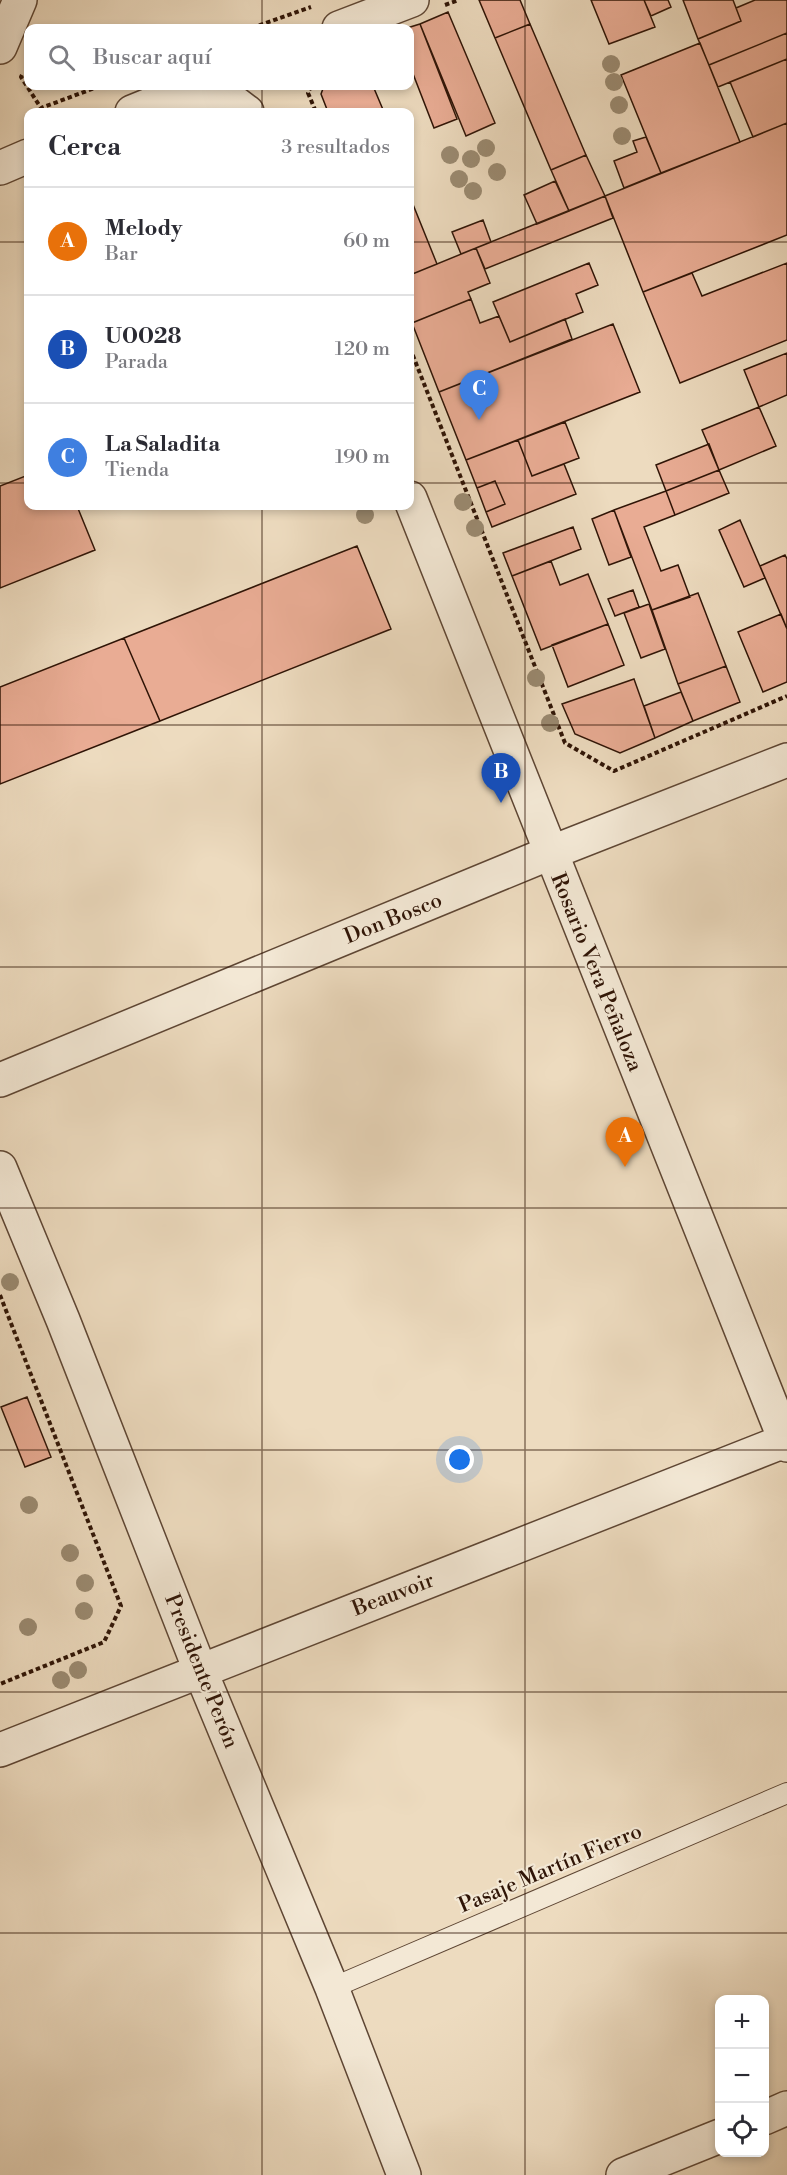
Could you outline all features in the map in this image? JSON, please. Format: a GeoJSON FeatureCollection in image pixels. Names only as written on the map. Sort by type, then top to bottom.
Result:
{"type":"FeatureCollection","features":[{"type":"Feature","properties":{"kind":"street"},"geometry":{"type":"LineString","coordinates":[[0,47],[20,0]]}},
{"type":"Feature","properties":{"kind":"street"},"geometry":{"type":"LineString","coordinates":[[349,24],[412,0]]}},
{"type":"Feature","properties":{"kind":"street"},"geometry":{"type":"LineString","coordinates":[[142,108],[185,90]]}},
{"type":"Feature","properties":{"kind":"street"},"geometry":{"type":"LineString","coordinates":[[197,90],[231,100],[241,108]]}},
{"type":"Feature","properties":{"kind":"street","name":"Rosario Vera Peñaloza"},"geometry":{"type":"LineString","coordinates":[[414,508],[787,1442]]}},
{"type":"Feature","properties":{"kind":"street","name":"Don Bosco"},"geometry":{"type":"LineString","coordinates":[[0,1080],[550,853],[787,760]]}},
{"type":"Feature","properties":{"kind":"street","name":"Presidente Perón"},"geometry":{"type":"LineString","coordinates":[[0,1168],[63,1320],[200,1670],[332,1988],[404,2175]]}},
{"type":"Feature","properties":{"kind":"street","name":"Beauvoir"},"geometry":{"type":"LineString","coordinates":[[0,1750],[787,1442]]}},
{"type":"Feature","properties":{"kind":"street"},"geometry":{"type":"LineString","coordinates":[[769,2116],[787,2109]]}},
{"type":"Feature","properties":{"kind":"street"},"geometry":{"type":"LineString","coordinates":[[623,2175],[715,2138]]}},
{"type":"Feature","properties":{"kind":"lane","name":"Pasaje Martín Fierro"},"geometry":{"type":"LineString","coordinates":[[332,1988],[787,1793]]}},
{"type":"Feature","properties":{"kind":"path"},"geometry":{"type":"LineString","coordinates":[[263,24],[317,4]]}},
{"type":"Feature","properties":{"kind":"path"},"geometry":{"type":"LineString","coordinates":[[29,90],[41,108],[89,90]]}},
{"type":"Feature","properties":{"kind":"path"},"geometry":{"type":"LineString","coordinates":[[309,90],[308,93],[314,108]]}},
{"type":"Feature","properties":{"kind":"path"},"geometry":{"type":"LineString","coordinates":[[414,358],[565,743],[614,771],[787,696]]}},
{"type":"Feature","properties":{"kind":"path"},"geometry":{"type":"LineString","coordinates":[[0,1296],[122,1606],[104,1642],[0,1684]]}},
{"type":"Feature","properties":{"kind":"building"},"geometry":{"type":"Polygon","coordinates":[[[479,0],[520,0],[530,24],[495,38],[479,0]]]}},
{"type":"Feature","properties":{"kind":"building"},"geometry":{"type":"Polygon","coordinates":[[[591,0],[644,0],[655,27],[609,44],[591,0]]]}},
{"type":"Feature","properties":{"kind":"building"},"geometry":{"type":"Polygon","coordinates":[[[644,0],[668,0],[671,7],[651,16],[644,0]]]}},
{"type":"Feature","properties":{"kind":"building"},"geometry":{"type":"Polygon","coordinates":[[[683,0],[733,0],[741,21],[698,39],[683,0]]]}},
{"type":"Feature","properties":{"kind":"building"},"geometry":{"type":"Polygon","coordinates":[[[755,0],[787,0],[787,33],[709,65],[698,39],[741,21],[736,8],[755,0]]]}},
{"type":"Feature","properties":{"kind":"building"},"geometry":{"type":"Polygon","coordinates":[[[448,12],[495,123],[466,136],[420,24],[448,12]]]}},
{"type":"Feature","properties":{"kind":"building"},"geometry":{"type":"Polygon","coordinates":[[[420,24],[457,119],[434,128],[414,76],[414,26],[420,24]]]}},
{"type":"Feature","properties":{"kind":"building"},"geometry":{"type":"Polygon","coordinates":[[[530,24],[586,155],[551,170],[495,38],[530,24]]]}},
{"type":"Feature","properties":{"kind":"building"},"geometry":{"type":"Polygon","coordinates":[[[787,33],[787,59],[718,87],[709,65],[787,33]]]}},
{"type":"Feature","properties":{"kind":"building"},"geometry":{"type":"Polygon","coordinates":[[[700,43],[740,142],[661,173],[621,75],[700,43]]]}},
{"type":"Feature","properties":{"kind":"building"},"geometry":{"type":"Polygon","coordinates":[[[787,59],[787,123],[753,137],[730,82],[787,59]]]}},
{"type":"Feature","properties":{"kind":"building"},"geometry":{"type":"Polygon","coordinates":[[[322,90],[375,90],[382,108],[326,108],[321,94],[322,90]]]}},
{"type":"Feature","properties":{"kind":"building"},"geometry":{"type":"Polygon","coordinates":[[[787,123],[787,235],[643,292],[605,196],[787,123]]]}},
{"type":"Feature","properties":{"kind":"building"},"geometry":{"type":"Polygon","coordinates":[[[646,137],[661,173],[624,188],[614,161],[637,152],[633,141],[646,137]]]}},
{"type":"Feature","properties":{"kind":"building"},"geometry":{"type":"Polygon","coordinates":[[[586,155],[605,196],[569,211],[551,170],[586,155]]]}},
{"type":"Feature","properties":{"kind":"building"},"geometry":{"type":"Polygon","coordinates":[[[555,181],[569,211],[537,224],[524,195],[555,181]]]}},
{"type":"Feature","properties":{"kind":"building"},"geometry":{"type":"Polygon","coordinates":[[[605,196],[613,218],[485,269],[476,248],[605,196]]]}},
{"type":"Feature","properties":{"kind":"building"},"geometry":{"type":"Polygon","coordinates":[[[414,207],[437,264],[414,273],[414,207]]]}},
{"type":"Feature","properties":{"kind":"building"},"geometry":{"type":"Polygon","coordinates":[[[483,220],[491,242],[461,254],[452,232],[483,220]]]}},
{"type":"Feature","properties":{"kind":"building"},"geometry":{"type":"Polygon","coordinates":[[[476,248],[490,283],[468,292],[471,299],[414,322],[414,273],[476,248]]]}},
{"type":"Feature","properties":{"kind":"building"},"geometry":{"type":"Polygon","coordinates":[[[589,263],[598,285],[576,294],[583,312],[510,342],[493,302],[589,263]]]}},
{"type":"Feature","properties":{"kind":"building"},"geometry":{"type":"Polygon","coordinates":[[[787,263],[787,340],[680,383],[643,292],[692,273],[702,296],[787,263]]]}},
{"type":"Feature","properties":{"kind":"building"},"geometry":{"type":"Polygon","coordinates":[[[471,299],[480,323],[499,316],[510,342],[565,319],[572,339],[439,392],[414,328],[414,322],[471,299]]]}},
{"type":"Feature","properties":{"kind":"building"},"geometry":{"type":"Polygon","coordinates":[[[613,324],[640,392],[466,460],[439,392],[613,324]]]}},
{"type":"Feature","properties":{"kind":"building"},"geometry":{"type":"Polygon","coordinates":[[[787,353],[787,395],[759,407],[744,370],[787,353]]]}},
{"type":"Feature","properties":{"kind":"building"},"geometry":{"type":"Polygon","coordinates":[[[759,407],[776,446],[719,470],[702,430],[759,407]]]}},
{"type":"Feature","properties":{"kind":"building"},"geometry":{"type":"Polygon","coordinates":[[[565,422],[579,458],[532,476],[518,440],[565,422]]]}},
{"type":"Feature","properties":{"kind":"building"},"geometry":{"type":"Polygon","coordinates":[[[518,440],[532,476],[564,464],[576,494],[492,527],[486,512],[505,504],[495,481],[477,488],[466,460],[518,440]]]}},
{"type":"Feature","properties":{"kind":"building"},"geometry":{"type":"Polygon","coordinates":[[[709,444],[719,470],[666,491],[656,465],[709,444]]]}},
{"type":"Feature","properties":{"kind":"building"},"geometry":{"type":"Polygon","coordinates":[[[719,470],[729,493],[675,515],[666,491],[719,470]]]}},
{"type":"Feature","properties":{"kind":"building"},"geometry":{"type":"Polygon","coordinates":[[[24,477],[24,510],[79,510],[95,550],[0,588],[0,486],[24,477]]]}},
{"type":"Feature","properties":{"kind":"building"},"geometry":{"type":"Polygon","coordinates":[[[495,481],[505,504],[486,512],[477,488],[495,481]]]}},
{"type":"Feature","properties":{"kind":"building"},"geometry":{"type":"Polygon","coordinates":[[[666,491],[675,515],[644,527],[661,571],[678,565],[690,597],[652,610],[614,510],[666,491]]]}},
{"type":"Feature","properties":{"kind":"building"},"geometry":{"type":"Polygon","coordinates":[[[614,510],[631,557],[609,565],[592,519],[614,510]]]}},
{"type":"Feature","properties":{"kind":"building"},"geometry":{"type":"Polygon","coordinates":[[[740,520],[765,578],[744,587],[719,530],[740,520]]]}},
{"type":"Feature","properties":{"kind":"building"},"geometry":{"type":"Polygon","coordinates":[[[573,527],[581,549],[512,576],[503,553],[573,527]]]}},
{"type":"Feature","properties":{"kind":"building"},"geometry":{"type":"Polygon","coordinates":[[[357,546],[391,629],[160,721],[124,638],[357,546]]]}},
{"type":"Feature","properties":{"kind":"building"},"geometry":{"type":"Polygon","coordinates":[[[785,555],[787,559],[787,629],[760,566],[785,555]]]}},
{"type":"Feature","properties":{"kind":"building"},"geometry":{"type":"Polygon","coordinates":[[[551,561],[560,585],[588,574],[608,624],[541,650],[512,576],[551,561]]]}},
{"type":"Feature","properties":{"kind":"building"},"geometry":{"type":"Polygon","coordinates":[[[633,590],[639,607],[615,616],[608,599],[633,590]]]}},
{"type":"Feature","properties":{"kind":"building"},"geometry":{"type":"Polygon","coordinates":[[[698,593],[726,666],[678,684],[652,610],[698,593]]]}},
{"type":"Feature","properties":{"kind":"building"},"geometry":{"type":"Polygon","coordinates":[[[649,604],[665,649],[641,658],[624,613],[649,604]]]}},
{"type":"Feature","properties":{"kind":"building"},"geometry":{"type":"Polygon","coordinates":[[[781,614],[787,629],[787,682],[763,692],[738,632],[781,614]]]}},
{"type":"Feature","properties":{"kind":"building"},"geometry":{"type":"Polygon","coordinates":[[[608,624],[624,665],[568,687],[552,645],[608,624]]]}},
{"type":"Feature","properties":{"kind":"building"},"geometry":{"type":"Polygon","coordinates":[[[124,638],[160,721],[0,784],[0,687],[124,638]]]}},
{"type":"Feature","properties":{"kind":"building"},"geometry":{"type":"Polygon","coordinates":[[[726,666],[740,702],[693,721],[678,684],[726,666]]]}},
{"type":"Feature","properties":{"kind":"building"},"geometry":{"type":"Polygon","coordinates":[[[634,679],[655,738],[620,753],[575,734],[562,704],[634,679]]]}},
{"type":"Feature","properties":{"kind":"building"},"geometry":{"type":"Polygon","coordinates":[[[681,692],[693,721],[655,738],[644,706],[681,692]]]}},
{"type":"Feature","properties":{"kind":"building"},"geometry":{"type":"Polygon","coordinates":[[[27,1397],[51,1457],[25,1467],[1,1407],[27,1397]]]}},
{"type":"Feature","properties":{"kind":"place","name":"La Saladita"},"geometry":{"type":"Point","coordinates":[479,420]}},
{"type":"Feature","properties":{"kind":"place","name":"U0028"},"geometry":{"type":"Point","coordinates":[501,803]}},
{"type":"Feature","properties":{"kind":"place","name":"Melody"},"geometry":{"type":"Point","coordinates":[625,1167]}}]}
